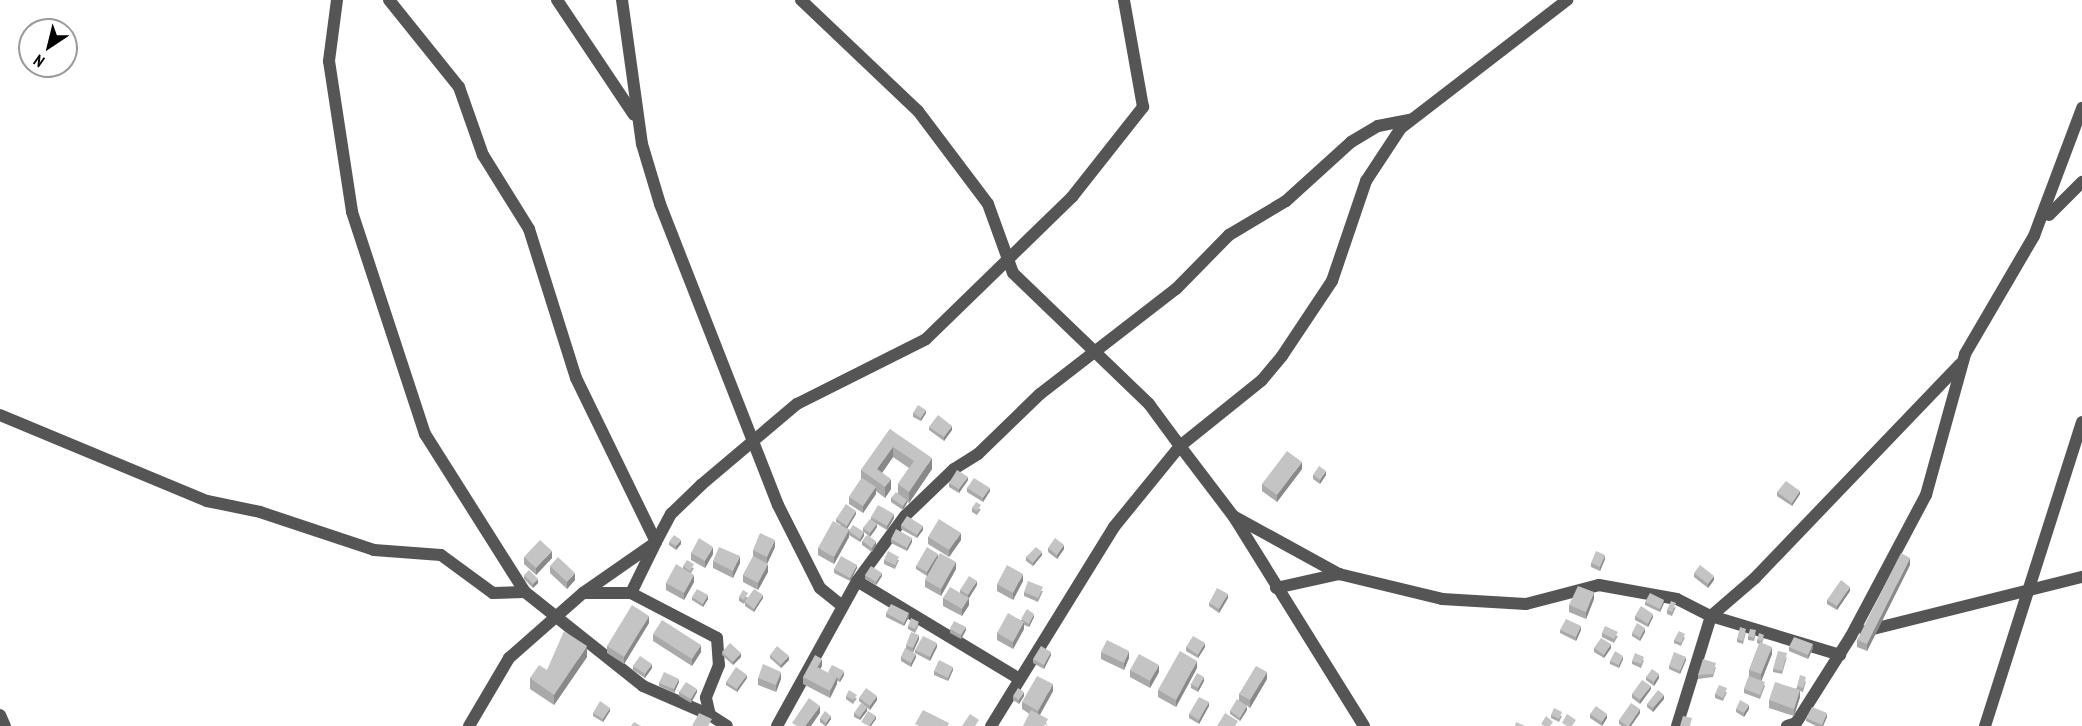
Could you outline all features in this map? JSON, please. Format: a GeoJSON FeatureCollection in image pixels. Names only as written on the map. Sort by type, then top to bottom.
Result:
{"type":"FeatureCollection","features":[{"type":"Feature","properties":{"kind":"street"},"geometry":{"type":"LineString","coordinates":[[337,0],[329,61],[352,212],[397,341],[403,378],[425,434],[525,592],[552,619],[643,686],[710,715],[727,726]]}},
{"type":"Feature","properties":{"kind":"street"},"geometry":{"type":"LineString","coordinates":[[389,0],[459,87],[483,155],[529,229],[580,388],[656,542]]}},
{"type":"Feature","properties":{"kind":"street"},"geometry":{"type":"LineString","coordinates":[[557,0],[638,121]]}},
{"type":"Feature","properties":{"kind":"street"},"geometry":{"type":"LineString","coordinates":[[622,0],[638,121],[660,204],[750,443],[820,588],[842,606]]}},
{"type":"Feature","properties":{"kind":"street"},"geometry":{"type":"LineString","coordinates":[[801,0],[889,79],[959,161],[988,204],[1005,258],[1027,288],[1149,404],[1234,517],[1276,588],[1364,726]]}},
{"type":"Feature","properties":{"kind":"street"},"geometry":{"type":"LineString","coordinates":[[631,594],[671,514],[796,404],[926,339],[1005,258],[1072,197],[1143,107],[1124,0]]}},
{"type":"Feature","properties":{"kind":"street"},"geometry":{"type":"LineString","coordinates":[[991,726],[1018,678],[1114,526],[1180,446],[1262,380],[1282,356],[1340,266],[1343,242],[1379,154],[1411,120],[1568,0]]}},
{"type":"Feature","properties":{"kind":"street"},"geometry":{"type":"LineString","coordinates":[[2034,236],[2082,108]]}},
{"type":"Feature","properties":{"kind":"street"},"geometry":{"type":"LineString","coordinates":[[777,726],[857,581],[906,516],[954,469],[1176,289],[1229,235],[1286,201],[1351,142],[1378,126],[1411,120]]}},
{"type":"Feature","properties":{"kind":"street"},"geometry":{"type":"LineString","coordinates":[[1787,726],[1796,723],[1851,636],[1926,495],[1962,363],[2034,236],[2060,199],[2082,182]]}},
{"type":"Feature","properties":{"kind":"street"},"geometry":{"type":"LineString","coordinates":[[1677,726],[1711,615],[1755,578],[1962,363]]}},
{"type":"Feature","properties":{"kind":"street"},"geometry":{"type":"LineString","coordinates":[[0,415],[207,501],[260,512],[374,550],[441,555],[493,593],[525,592]]}},
{"type":"Feature","properties":{"kind":"street"},"geometry":{"type":"LineString","coordinates":[[1985,726],[2082,422]]}},
{"type":"Feature","properties":{"kind":"street"},"geometry":{"type":"LineString","coordinates":[[1234,517],[1339,574],[1442,599],[1526,604],[1599,585],[1677,599],[1711,615],[1839,655]]}},
{"type":"Feature","properties":{"kind":"street"},"geometry":{"type":"LineString","coordinates":[[469,726],[509,658],[584,593],[656,542]]}},
{"type":"Feature","properties":{"kind":"street"},"geometry":{"type":"LineString","coordinates":[[1276,588],[1339,574]]}},
{"type":"Feature","properties":{"kind":"street"},"geometry":{"type":"LineString","coordinates":[[1851,636],[2082,577]]}},
{"type":"Feature","properties":{"kind":"street"},"geometry":{"type":"LineString","coordinates":[[857,581],[1018,678]]}},
{"type":"Feature","properties":{"kind":"street"},"geometry":{"type":"LineString","coordinates":[[584,593],[631,594],[717,638],[719,665],[706,698],[710,715]]}},
{"type":"Feature","properties":{"kind":"street"},"geometry":{"type":"LineString","coordinates":[[0,715],[5,726]]}},
{"type":"Feature","properties":{"kind":"building"},"geometry":{"type":"Polygon","coordinates":[[[918,405],[926,410],[921,418],[913,413],[918,405]]]}},
{"type":"Feature","properties":{"kind":"building"},"geometry":{"type":"Polygon","coordinates":[[[938,415],[952,426],[944,437],[929,427],[938,415]]]}},
{"type":"Feature","properties":{"kind":"building"},"geometry":{"type":"Polygon","coordinates":[[[890,429],[932,458],[909,492],[898,484],[914,461],[893,447],[877,469],[891,479],[885,487],[861,470],[890,429]]]}},
{"type":"Feature","properties":{"kind":"building"},"geometry":{"type":"Polygon","coordinates":[[[1287,451],[1302,462],[1277,495],[1262,484],[1287,451]]]}},
{"type":"Feature","properties":{"kind":"building"},"geometry":{"type":"Polygon","coordinates":[[[1319,466],[1326,471],[1320,480],[1313,475],[1319,466]]]}},
{"type":"Feature","properties":{"kind":"building"},"geometry":{"type":"Polygon","coordinates":[[[957,470],[968,477],[959,489],[949,483],[957,470]]]}},
{"type":"Feature","properties":{"kind":"building"},"geometry":{"type":"Polygon","coordinates":[[[862,478],[876,487],[863,506],[849,497],[862,478]]]}},
{"type":"Feature","properties":{"kind":"building"},"geometry":{"type":"Polygon","coordinates":[[[974,478],[990,488],[983,498],[967,488],[974,478]]]}},
{"type":"Feature","properties":{"kind":"building"},"geometry":{"type":"Polygon","coordinates":[[[1786,481],[1800,491],[1792,503],[1777,492],[1786,481]]]}},
{"type":"Feature","properties":{"kind":"building"},"geometry":{"type":"Polygon","coordinates":[[[896,492],[907,500],[903,506],[891,498],[896,492]]]}},
{"type":"Feature","properties":{"kind":"building"},"geometry":{"type":"Polygon","coordinates":[[[976,502],[981,505],[977,511],[972,508],[976,502]]]}},
{"type":"Feature","properties":{"kind":"building"},"geometry":{"type":"Polygon","coordinates":[[[846,504],[856,511],[847,526],[836,519],[846,504]]]}},
{"type":"Feature","properties":{"kind":"building"},"geometry":{"type":"Polygon","coordinates":[[[878,505],[894,514],[887,526],[871,517],[878,505]]]}},
{"type":"Feature","properties":{"kind":"building"},"geometry":{"type":"Polygon","coordinates":[[[907,516],[923,526],[917,535],[901,525],[907,516]]]}},
{"type":"Feature","properties":{"kind":"building"},"geometry":{"type":"Polygon","coordinates":[[[870,519],[877,524],[870,533],[863,528],[870,519]]]}},
{"type":"Feature","properties":{"kind":"building"},"geometry":{"type":"Polygon","coordinates":[[[939,519],[961,533],[949,550],[928,537],[939,519]]]}},
{"type":"Feature","properties":{"kind":"building"},"geometry":{"type":"Polygon","coordinates":[[[833,521],[849,530],[834,557],[818,548],[833,521]]]}},
{"type":"Feature","properties":{"kind":"building"},"geometry":{"type":"Polygon","coordinates":[[[853,525],[864,532],[860,539],[849,531],[853,525]]]}},
{"type":"Feature","properties":{"kind":"building"},"geometry":{"type":"Polygon","coordinates":[[[896,529],[912,538],[907,548],[891,539],[896,529]]]}},
{"type":"Feature","properties":{"kind":"building"},"geometry":{"type":"Polygon","coordinates":[[[760,533],[775,540],[767,557],[753,550],[760,533]]]}},
{"type":"Feature","properties":{"kind":"building"},"geometry":{"type":"Polygon","coordinates":[[[674,535],[681,540],[676,546],[669,542],[674,535]]]}},
{"type":"Feature","properties":{"kind":"building"},"geometry":{"type":"Polygon","coordinates":[[[867,535],[876,541],[872,548],[862,541],[867,535]]]}},
{"type":"Feature","properties":{"kind":"building"},"geometry":{"type":"Polygon","coordinates":[[[699,538],[713,547],[705,561],[691,553],[699,538]]]}},
{"type":"Feature","properties":{"kind":"building"},"geometry":{"type":"Polygon","coordinates":[[[1055,538],[1064,545],[1057,555],[1048,548],[1055,538]]]}},
{"type":"Feature","properties":{"kind":"building"},"geometry":{"type":"Polygon","coordinates":[[[540,540],[552,551],[536,568],[524,557],[540,540]]]}},
{"type":"Feature","properties":{"kind":"building"},"geometry":{"type":"Polygon","coordinates":[[[719,547],[740,556],[733,571],[713,561],[719,547]]]}},
{"type":"Feature","properties":{"kind":"building"},"geometry":{"type":"Polygon","coordinates":[[[927,547],[938,554],[927,572],[916,566],[927,547]]]}},
{"type":"Feature","properties":{"kind":"building"},"geometry":{"type":"Polygon","coordinates":[[[1036,547],[1042,552],[1033,563],[1026,557],[1036,547]]]}},
{"type":"Feature","properties":{"kind":"building"},"geometry":{"type":"Polygon","coordinates":[[[888,551],[899,557],[895,565],[884,560],[888,551]]]}},
{"type":"Feature","properties":{"kind":"building"},"geometry":{"type":"Polygon","coordinates":[[[1596,551],[1605,555],[1600,567],[1591,563],[1596,551]]]}},
{"type":"Feature","properties":{"kind":"building"},"geometry":{"type":"Polygon","coordinates":[[[940,553],[956,562],[941,589],[925,580],[940,553]]]}},
{"type":"Feature","properties":{"kind":"building"},"geometry":{"type":"Polygon","coordinates":[[[1901,553],[1910,558],[1867,644],[1857,640],[1901,553]]]}},
{"type":"Feature","properties":{"kind":"building"},"geometry":{"type":"Polygon","coordinates":[[[753,556],[768,564],[758,583],[743,575],[753,556]]]}},
{"type":"Feature","properties":{"kind":"building"},"geometry":{"type":"Polygon","coordinates":[[[841,556],[857,565],[850,578],[834,569],[841,556]]]}},
{"type":"Feature","properties":{"kind":"building"},"geometry":{"type":"Polygon","coordinates":[[[558,557],[575,573],[567,582],[550,566],[558,557]]]}},
{"type":"Feature","properties":{"kind":"building"},"geometry":{"type":"Polygon","coordinates":[[[687,560],[694,564],[690,571],[683,566],[687,560]]]}},
{"type":"Feature","properties":{"kind":"building"},"geometry":{"type":"Polygon","coordinates":[[[676,564],[694,575],[684,593],[666,583],[676,564]]]}},
{"type":"Feature","properties":{"kind":"building"},"geometry":{"type":"Polygon","coordinates":[[[1007,565],[1023,574],[1013,593],[997,584],[1007,565]]]}},
{"type":"Feature","properties":{"kind":"building"},"geometry":{"type":"Polygon","coordinates":[[[1700,565],[1714,576],[1708,584],[1694,573],[1700,565]]]}},
{"type":"Feature","properties":{"kind":"building"},"geometry":{"type":"Polygon","coordinates":[[[871,566],[882,573],[876,582],[865,575],[871,566]]]}},
{"type":"Feature","properties":{"kind":"building"},"geometry":{"type":"Polygon","coordinates":[[[529,570],[538,579],[533,584],[524,575],[529,570]]]}},
{"type":"Feature","properties":{"kind":"building"},"geometry":{"type":"Polygon","coordinates":[[[969,576],[977,581],[968,595],[960,590],[969,576]]]}},
{"type":"Feature","properties":{"kind":"building"},"geometry":{"type":"Polygon","coordinates":[[[1841,580],[1850,587],[1837,606],[1827,600],[1841,580]]]}},
{"type":"Feature","properties":{"kind":"building"},"geometry":{"type":"Polygon","coordinates":[[[1028,581],[1043,587],[1038,598],[1024,592],[1028,581]]]}},
{"type":"Feature","properties":{"kind":"building"},"geometry":{"type":"Polygon","coordinates":[[[1578,586],[1594,592],[1586,612],[1569,605],[1578,586]]]}},
{"type":"Feature","properties":{"kind":"building"},"geometry":{"type":"Polygon","coordinates":[[[950,587],[969,598],[962,609],[943,598],[950,587]]]}},
{"type":"Feature","properties":{"kind":"building"},"geometry":{"type":"Polygon","coordinates":[[[1217,588],[1228,594],[1219,609],[1209,603],[1217,588]]]}},
{"type":"Feature","properties":{"kind":"building"},"geometry":{"type":"Polygon","coordinates":[[[697,589],[708,595],[703,604],[692,597],[697,589]]]}},
{"type":"Feature","properties":{"kind":"building"},"geometry":{"type":"Polygon","coordinates":[[[754,589],[763,595],[754,609],[745,602],[754,589]]]}},
{"type":"Feature","properties":{"kind":"building"},"geometry":{"type":"Polygon","coordinates":[[[743,590],[748,593],[744,600],[739,597],[743,590]]]}},
{"type":"Feature","properties":{"kind":"building"},"geometry":{"type":"Polygon","coordinates":[[[1650,593],[1664,600],[1660,609],[1645,602],[1650,593]]]}},
{"type":"Feature","properties":{"kind":"building"},"geometry":{"type":"Polygon","coordinates":[[[1671,601],[1676,603],[1672,612],[1667,610],[1671,601]]]}},
{"type":"Feature","properties":{"kind":"building"},"geometry":{"type":"Polygon","coordinates":[[[891,604],[909,613],[904,623],[886,613],[891,604]]]}},
{"type":"Feature","properties":{"kind":"building"},"geometry":{"type":"Polygon","coordinates":[[[632,605],[649,616],[624,657],[607,646],[632,605]]]}},
{"type":"Feature","properties":{"kind":"building"},"geometry":{"type":"Polygon","coordinates":[[[1641,606],[1653,614],[1648,624],[1635,616],[1641,606]]]}},
{"type":"Feature","properties":{"kind":"building"},"geometry":{"type":"Polygon","coordinates":[[[1027,609],[1034,614],[1029,624],[1021,619],[1027,609]]]}},
{"type":"Feature","properties":{"kind":"building"},"geometry":{"type":"Polygon","coordinates":[[[1008,613],[1024,622],[1013,642],[997,633],[1008,613]]]}},
{"type":"Feature","properties":{"kind":"building"},"geometry":{"type":"Polygon","coordinates":[[[911,618],[919,622],[915,629],[908,626],[911,618]]]}},
{"type":"Feature","properties":{"kind":"building"},"geometry":{"type":"Polygon","coordinates":[[[1566,619],[1581,626],[1576,637],[1560,630],[1566,619]]]}},
{"type":"Feature","properties":{"kind":"building"},"geometry":{"type":"Polygon","coordinates":[[[662,620],[701,645],[692,659],[653,634],[662,620]]]}},
{"type":"Feature","properties":{"kind":"building"},"geometry":{"type":"Polygon","coordinates":[[[954,621],[966,627],[961,635],[950,629],[954,621]]]}},
{"type":"Feature","properties":{"kind":"building"},"geometry":{"type":"Polygon","coordinates":[[[1637,623],[1645,628],[1640,638],[1632,633],[1637,623]]]}},
{"type":"Feature","properties":{"kind":"building"},"geometry":{"type":"Polygon","coordinates":[[[1605,626],[1618,632],[1614,639],[1602,633],[1605,626]]]}},
{"type":"Feature","properties":{"kind":"building"},"geometry":{"type":"Polygon","coordinates":[[[1740,627],[1746,629],[1743,641],[1737,639],[1740,627]]]}},
{"type":"Feature","properties":{"kind":"building"},"geometry":{"type":"Polygon","coordinates":[[[1750,629],[1756,630],[1754,638],[1748,636],[1750,629]]]}},
{"type":"Feature","properties":{"kind":"building"},"geometry":{"type":"Polygon","coordinates":[[[564,631],[587,646],[554,695],[530,678],[539,665],[547,670],[564,631]]]}},
{"type":"Feature","properties":{"kind":"building"},"geometry":{"type":"Polygon","coordinates":[[[1679,631],[1685,634],[1681,643],[1674,640],[1679,631]]]}},
{"type":"Feature","properties":{"kind":"building"},"geometry":{"type":"Polygon","coordinates":[[[911,632],[919,635],[913,648],[906,645],[911,632]]]}},
{"type":"Feature","properties":{"kind":"building"},"geometry":{"type":"Polygon","coordinates":[[[1759,633],[1764,635],[1762,641],[1757,640],[1759,633]]]}},
{"type":"Feature","properties":{"kind":"building"},"geometry":{"type":"Polygon","coordinates":[[[923,636],[937,643],[930,657],[915,650],[923,636]]]}},
{"type":"Feature","properties":{"kind":"building"},"geometry":{"type":"Polygon","coordinates":[[[1193,636],[1205,643],[1198,655],[1186,647],[1193,636]]]}},
{"type":"Feature","properties":{"kind":"building"},"geometry":{"type":"Polygon","coordinates":[[[1794,637],[1813,644],[1808,655],[1789,647],[1794,637]]]}},
{"type":"Feature","properties":{"kind":"building"},"geometry":{"type":"Polygon","coordinates":[[[1601,638],[1611,644],[1604,655],[1594,648],[1601,638]]]}},
{"type":"Feature","properties":{"kind":"building"},"geometry":{"type":"Polygon","coordinates":[[[1107,640],[1129,651],[1124,663],[1101,652],[1107,640]]]}},
{"type":"Feature","properties":{"kind":"building"},"geometry":{"type":"Polygon","coordinates":[[[1760,642],[1772,647],[1761,674],[1749,670],[1760,642]]]}},
{"type":"Feature","properties":{"kind":"building"},"geometry":{"type":"Polygon","coordinates":[[[730,643],[741,653],[733,662],[722,652],[730,643]]]}},
{"type":"Feature","properties":{"kind":"building"},"geometry":{"type":"Polygon","coordinates":[[[777,646],[789,656],[781,665],[770,655],[777,646]]]}},
{"type":"Feature","properties":{"kind":"building"},"geometry":{"type":"Polygon","coordinates":[[[1041,646],[1051,652],[1044,665],[1033,659],[1041,646]]]}},
{"type":"Feature","properties":{"kind":"building"},"geometry":{"type":"Polygon","coordinates":[[[905,648],[916,654],[911,663],[901,657],[905,648]]]}},
{"type":"Feature","properties":{"kind":"building"},"geometry":{"type":"Polygon","coordinates":[[[1180,651],[1197,661],[1176,700],[1158,690],[1180,651]]]}},
{"type":"Feature","properties":{"kind":"building"},"geometry":{"type":"Polygon","coordinates":[[[1615,651],[1623,656],[1619,665],[1610,661],[1615,651]]]}},
{"type":"Feature","properties":{"kind":"building"},"geometry":{"type":"Polygon","coordinates":[[[1778,651],[1787,653],[1782,671],[1773,669],[1778,651]]]}},
{"type":"Feature","properties":{"kind":"building"},"geometry":{"type":"Polygon","coordinates":[[[1674,652],[1686,657],[1680,671],[1669,666],[1674,652]]]}},
{"type":"Feature","properties":{"kind":"building"},"geometry":{"type":"Polygon","coordinates":[[[1635,653],[1644,657],[1641,664],[1632,661],[1635,653]]]}},
{"type":"Feature","properties":{"kind":"building"},"geometry":{"type":"Polygon","coordinates":[[[1139,654],[1159,665],[1150,681],[1130,670],[1139,654]]]}},
{"type":"Feature","properties":{"kind":"building"},"geometry":{"type":"Polygon","coordinates":[[[815,655],[822,659],[817,667],[837,677],[830,691],[803,677],[815,655]]]}},
{"type":"Feature","properties":{"kind":"building"},"geometry":{"type":"Polygon","coordinates":[[[640,656],[652,664],[645,674],[633,666],[640,656]]]}},
{"type":"Feature","properties":{"kind":"building"},"geometry":{"type":"Polygon","coordinates":[[[1703,659],[1716,663],[1713,674],[1698,675],[1703,659]]]}},
{"type":"Feature","properties":{"kind":"building"},"geometry":{"type":"Polygon","coordinates":[[[939,660],[953,667],[948,678],[934,671],[939,660]]]}},
{"type":"Feature","properties":{"kind":"building"},"geometry":{"type":"Polygon","coordinates":[[[763,664],[781,672],[776,685],[758,678],[763,664]]]}},
{"type":"Feature","properties":{"kind":"building"},"geometry":{"type":"Polygon","coordinates":[[[832,665],[844,671],[840,679],[828,672],[832,665]]]}},
{"type":"Feature","properties":{"kind":"building"},"geometry":{"type":"Polygon","coordinates":[[[1256,666],[1267,672],[1250,700],[1239,694],[1256,666]]]}},
{"type":"Feature","properties":{"kind":"building"},"geometry":{"type":"Polygon","coordinates":[[[736,667],[747,675],[737,689],[726,682],[736,667]]]}},
{"type":"Feature","properties":{"kind":"building"},"geometry":{"type":"Polygon","coordinates":[[[1652,669],[1659,674],[1654,682],[1646,677],[1652,669]]]}},
{"type":"Feature","properties":{"kind":"building"},"geometry":{"type":"Polygon","coordinates":[[[664,672],[679,679],[674,689],[659,683],[664,672]]]}},
{"type":"Feature","properties":{"kind":"building"},"geometry":{"type":"Polygon","coordinates":[[[1197,673],[1204,677],[1198,688],[1191,684],[1197,673]]]}},
{"type":"Feature","properties":{"kind":"building"},"geometry":{"type":"Polygon","coordinates":[[[1800,675],[1806,677],[1803,688],[1797,686],[1800,675]]]}},
{"type":"Feature","properties":{"kind":"building"},"geometry":{"type":"Polygon","coordinates":[[[1037,676],[1053,684],[1038,711],[1022,702],[1037,676]]]}},
{"type":"Feature","properties":{"kind":"building"},"geometry":{"type":"Polygon","coordinates":[[[1749,676],[1765,682],[1760,695],[1744,689],[1749,676]]]}},
{"type":"Feature","properties":{"kind":"building"},"geometry":{"type":"Polygon","coordinates":[[[1642,680],[1651,686],[1640,700],[1632,694],[1642,680]]]}},
{"type":"Feature","properties":{"kind":"building"},"geometry":{"type":"Polygon","coordinates":[[[686,682],[697,689],[691,699],[679,692],[686,682]]]}},
{"type":"Feature","properties":{"kind":"building"},"geometry":{"type":"Polygon","coordinates":[[[1775,682],[1800,690],[1794,709],[1769,700],[1775,682]]]}},
{"type":"Feature","properties":{"kind":"building"},"geometry":{"type":"Polygon","coordinates":[[[1719,685],[1727,688],[1723,698],[1715,694],[1719,685]]]}},
{"type":"Feature","properties":{"kind":"building"},"geometry":{"type":"Polygon","coordinates":[[[866,688],[877,696],[870,706],[859,698],[866,688]]]}},
{"type":"Feature","properties":{"kind":"building"},"geometry":{"type":"Polygon","coordinates":[[[1018,688],[1024,692],[1019,700],[1013,696],[1018,688]]]}},
{"type":"Feature","properties":{"kind":"building"},"geometry":{"type":"Polygon","coordinates":[[[849,690],[857,695],[853,700],[846,696],[849,690]]]}},
{"type":"Feature","properties":{"kind":"building"},"geometry":{"type":"Polygon","coordinates":[[[1658,690],[1664,695],[1653,708],[1647,704],[1658,690]]]}},
{"type":"Feature","properties":{"kind":"building"},"geometry":{"type":"Polygon","coordinates":[[[1199,697],[1209,702],[1199,720],[1189,714],[1199,697]]]}},
{"type":"Feature","properties":{"kind":"building"},"geometry":{"type":"Polygon","coordinates":[[[809,698],[820,706],[805,726],[797,726],[792,723],[809,698]]]}},
{"type":"Feature","properties":{"kind":"building"},"geometry":{"type":"Polygon","coordinates":[[[1237,699],[1247,706],[1240,718],[1230,711],[1237,699]]]}},
{"type":"Feature","properties":{"kind":"building"},"geometry":{"type":"Polygon","coordinates":[[[1740,700],[1749,705],[1744,713],[1736,709],[1740,700]]]}},
{"type":"Feature","properties":{"kind":"building"},"geometry":{"type":"Polygon","coordinates":[[[600,701],[610,708],[603,719],[593,713],[600,701]]]}},
{"type":"Feature","properties":{"kind":"building"},"geometry":{"type":"Polygon","coordinates":[[[861,703],[867,707],[860,717],[854,713],[861,703]]]}},
{"type":"Feature","properties":{"kind":"building"},"geometry":{"type":"Polygon","coordinates":[[[1631,703],[1640,709],[1627,726],[1619,720],[1631,703]]]}},
{"type":"Feature","properties":{"kind":"building"},"geometry":{"type":"Polygon","coordinates":[[[1596,706],[1607,714],[1602,722],[1590,714],[1596,706]]]}},
{"type":"Feature","properties":{"kind":"building"},"geometry":{"type":"Polygon","coordinates":[[[1812,707],[1827,713],[1822,725],[1806,718],[1812,707]]]}},
{"type":"Feature","properties":{"kind":"building"},"geometry":{"type":"Polygon","coordinates":[[[1554,708],[1562,712],[1559,719],[1551,715],[1554,708]]]}},
{"type":"Feature","properties":{"kind":"building"},"geometry":{"type":"Polygon","coordinates":[[[923,710],[949,723],[948,726],[915,724],[923,710]]]}},
{"type":"Feature","properties":{"kind":"building"},"geometry":{"type":"Polygon","coordinates":[[[1031,710],[1048,719],[1044,726],[1023,726],[1031,710]]]}},
{"type":"Feature","properties":{"kind":"building"},"geometry":{"type":"Polygon","coordinates":[[[825,711],[831,716],[826,723],[820,718],[825,711]]]}},
{"type":"Feature","properties":{"kind":"building"},"geometry":{"type":"Polygon","coordinates":[[[868,711],[876,716],[869,726],[861,722],[868,711]]]}},
{"type":"Feature","properties":{"kind":"building"},"geometry":{"type":"Polygon","coordinates":[[[699,713],[712,719],[708,726],[692,726],[699,713]]]}},
{"type":"Feature","properties":{"kind":"building"},"geometry":{"type":"Polygon","coordinates":[[[1225,713],[1238,721],[1235,726],[1217,726],[1225,713]]]}},
{"type":"Feature","properties":{"kind":"building"},"geometry":{"type":"Polygon","coordinates":[[[970,714],[979,720],[975,726],[962,726],[970,714]]]}},
{"type":"Feature","properties":{"kind":"building"},"geometry":{"type":"Polygon","coordinates":[[[1567,714],[1576,720],[1572,726],[1562,723],[1567,714]]]}},
{"type":"Feature","properties":{"kind":"building"},"geometry":{"type":"Polygon","coordinates":[[[1546,716],[1553,722],[1550,726],[1541,724],[1546,716]]]}},
{"type":"Feature","properties":{"kind":"building"},"geometry":{"type":"Polygon","coordinates":[[[1683,716],[1692,718],[1690,726],[1680,726],[1683,716]]]}}]}
